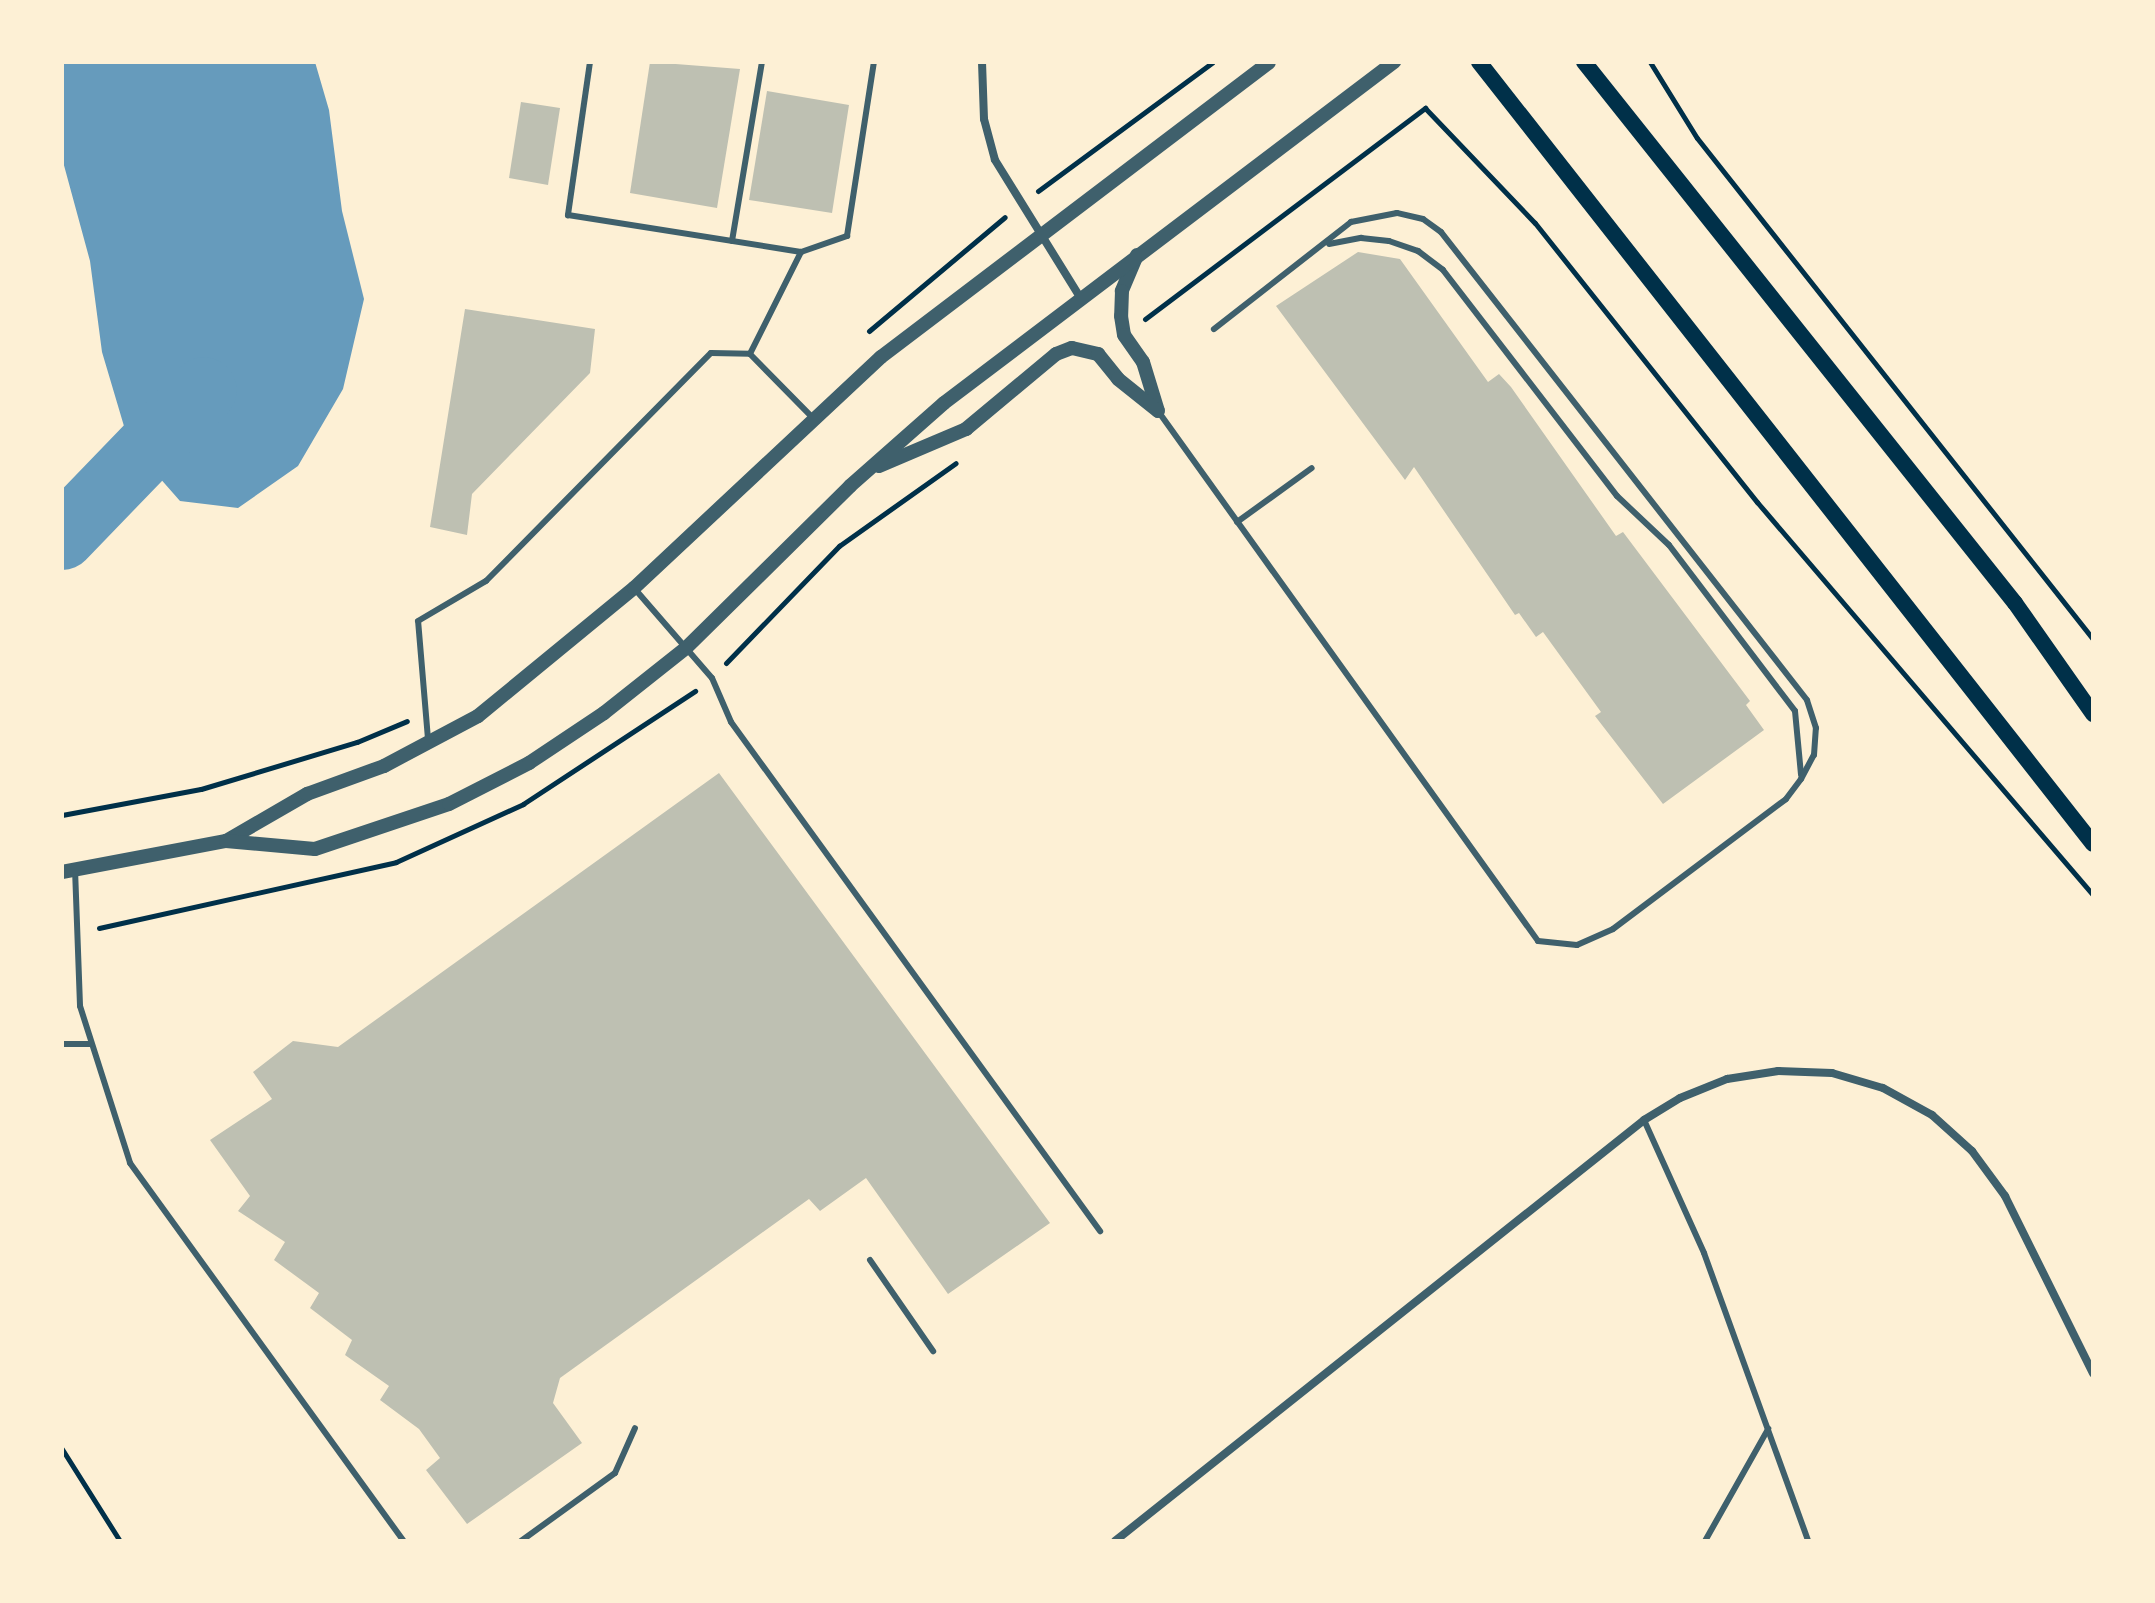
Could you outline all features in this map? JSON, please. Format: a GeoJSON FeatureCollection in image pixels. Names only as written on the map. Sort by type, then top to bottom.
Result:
{"type":"FeatureCollection","features":[{"type":"Feature","properties":{"kind":"main road"},"geometry":{"type":"LineString","coordinates":[[1479,62],[2093,844]]}},
{"type":"Feature","properties":{"kind":"main road"},"geometry":{"type":"LineString","coordinates":[[1584,62],[2015,603],[2093,714]]}},
{"type":"Feature","properties":{"kind":"street"},"geometry":{"type":"LineString","coordinates":[[982,62],[984,119],[995,160],[1037,233],[1080,297]]}},
{"type":"Feature","properties":{"kind":"street"},"geometry":{"type":"LineString","coordinates":[[226,841],[307,794],[384,766],[478,716],[634,588],[813,418],[1037,233],[1269,62]]}},
{"type":"Feature","properties":{"kind":"street"},"geometry":{"type":"LineString","coordinates":[[69,871],[226,841],[315,849],[449,804],[542,755],[604,713],[686,648],[867,470],[1080,297],[1394,62]]}},
{"type":"Feature","properties":{"kind":"street"},"geometry":{"type":"LineString","coordinates":[[1137,255],[1122,291],[1124,335],[1143,362],[1158,411]]}},
{"type":"Feature","properties":{"kind":"street"},"geometry":{"type":"LineString","coordinates":[[867,470],[966,429],[1056,354],[1072,348],[1098,354],[1118,379],[1158,411]]}},
{"type":"Feature","properties":{"kind":"street"},"geometry":{"type":"LineString","coordinates":[[1115,1541],[1644,1120],[1680,1098],[1727,1079],[1778,1071],[1832,1073],[1883,1088],[1932,1115],[1972,1151],[2005,1196],[2093,1373]]}},
{"type":"Feature","properties":{"kind":"lane"},"geometry":{"type":"LineString","coordinates":[[590,62],[568,215],[801,252],[847,236],[874,62]]}},
{"type":"Feature","properties":{"kind":"lane"},"geometry":{"type":"LineString","coordinates":[[732,241],[762,62]]}},
{"type":"Feature","properties":{"kind":"lane"},"geometry":{"type":"LineString","coordinates":[[1158,411],[1538,941],[1577,945],[1613,929],[1786,799],[1801,779],[1814,755],[1816,728],[1807,700],[1441,232],[1423,219],[1372,215],[1351,222],[1214,329]]}},
{"type":"Feature","properties":{"kind":"lane"},"geometry":{"type":"LineString","coordinates":[[1326,244],[1361,238],[1389,241],[1418,251],[1443,270],[1617,496],[1669,545],[1795,711],[1801,779]]}},
{"type":"Feature","properties":{"kind":"lane"},"geometry":{"type":"LineString","coordinates":[[750,354],[801,252]]}},
{"type":"Feature","properties":{"kind":"lane"},"geometry":{"type":"LineString","coordinates":[[429,742],[418,621],[486,581],[711,353],[750,354],[813,418]]}},
{"type":"Feature","properties":{"kind":"lane"},"geometry":{"type":"LineString","coordinates":[[1237,522],[1312,468]]}},
{"type":"Feature","properties":{"kind":"lane"},"geometry":{"type":"LineString","coordinates":[[634,588],[712,678],[731,722],[1100,1231]]}},
{"type":"Feature","properties":{"kind":"lane"},"geometry":{"type":"LineString","coordinates":[[69,871],[78,932],[80,1006],[130,1163],[404,1541]]}},
{"type":"Feature","properties":{"kind":"lane"},"geometry":{"type":"LineString","coordinates":[[62,1044],[91,1044]]}},
{"type":"Feature","properties":{"kind":"lane"},"geometry":{"type":"LineString","coordinates":[[1644,1120],[1704,1253],[1808,1541]]}},
{"type":"Feature","properties":{"kind":"lane"},"geometry":{"type":"LineString","coordinates":[[870,1260],[933,1351]]}},
{"type":"Feature","properties":{"kind":"lane"},"geometry":{"type":"LineString","coordinates":[[521,1541],[615,1473],[635,1428]]}},
{"type":"Feature","properties":{"kind":"lane"},"geometry":{"type":"LineString","coordinates":[[1705,1541],[1768,1429]]}},
{"type":"Feature","properties":{"kind":"path"},"geometry":{"type":"LineString","coordinates":[[1077,161],[1213,62]]}},
{"type":"Feature","properties":{"kind":"path"},"geometry":{"type":"LineString","coordinates":[[1650,62],[1697,138],[2093,639]]}},
{"type":"Feature","properties":{"kind":"path"},"geometry":{"type":"LineString","coordinates":[[1124,335],[1425,108],[1535,223],[1757,502],[2093,895]]}},
{"type":"Feature","properties":{"kind":"path"},"geometry":{"type":"LineString","coordinates":[[78,932],[396,862],[523,804],[712,678],[839,546],[961,459]]}},
{"type":"Feature","properties":{"kind":"path"},"geometry":{"type":"LineString","coordinates":[[62,815],[201,789],[357,742],[426,713]]}},
{"type":"Feature","properties":{"kind":"path"},"geometry":{"type":"LineString","coordinates":[[62,1449],[120,1541]]}},
{"type":"Feature","properties":{"kind":"water"},"geometry":{"type":"Polygon","coordinates":[[[62,62],[315,62],[329,110],[342,211],[364,299],[343,389],[298,466],[238,508],[180,501],[129,443],[102,352],[90,261],[62,158],[62,62]]]}},
{"type":"Feature","properties":{"kind":"building"},"geometry":{"type":"Polygon","coordinates":[[[650,62],[740,69],[717,208],[630,193],[650,62]]]}},
{"type":"Feature","properties":{"kind":"building"},"geometry":{"type":"Polygon","coordinates":[[[767,91],[849,105],[832,213],[749,200],[767,91]]]}},
{"type":"Feature","properties":{"kind":"building"},"geometry":{"type":"Polygon","coordinates":[[[521,102],[560,108],[548,185],[509,178],[521,102]]]}},
{"type":"Feature","properties":{"kind":"building"},"geometry":{"type":"Polygon","coordinates":[[[1358,252],[1400,259],[1488,382],[1499,374],[1511,387],[1616,536],[1623,532],[1750,701],[1746,705],[1764,730],[1663,804],[1595,716],[1601,712],[1543,632],[1536,637],[1519,613],[1515,615],[1414,467],[1405,480],[1276,306],[1358,252]]]}},
{"type":"Feature","properties":{"kind":"building"},"geometry":{"type":"Polygon","coordinates":[[[465,309],[595,329],[590,373],[472,494],[467,535],[430,527],[465,309]]]}},
{"type":"Feature","properties":{"kind":"building"},"geometry":{"type":"Polygon","coordinates":[[[719,773],[1050,1223],[948,1294],[866,1178],[820,1211],[809,1199],[560,1378],[553,1403],[582,1443],[467,1524],[426,1470],[440,1458],[419,1429],[380,1400],[389,1386],[345,1355],[352,1340],[310,1308],[319,1293],[274,1260],[285,1242],[238,1211],[250,1196],[210,1140],[272,1099],[253,1072],[293,1041],[338,1047],[719,773]]]}},
{"type":"Feature","properties":{"kind":"waterway"},"geometry":{"type":"LineString","coordinates":[[62,537],[204,390]]}}]}
